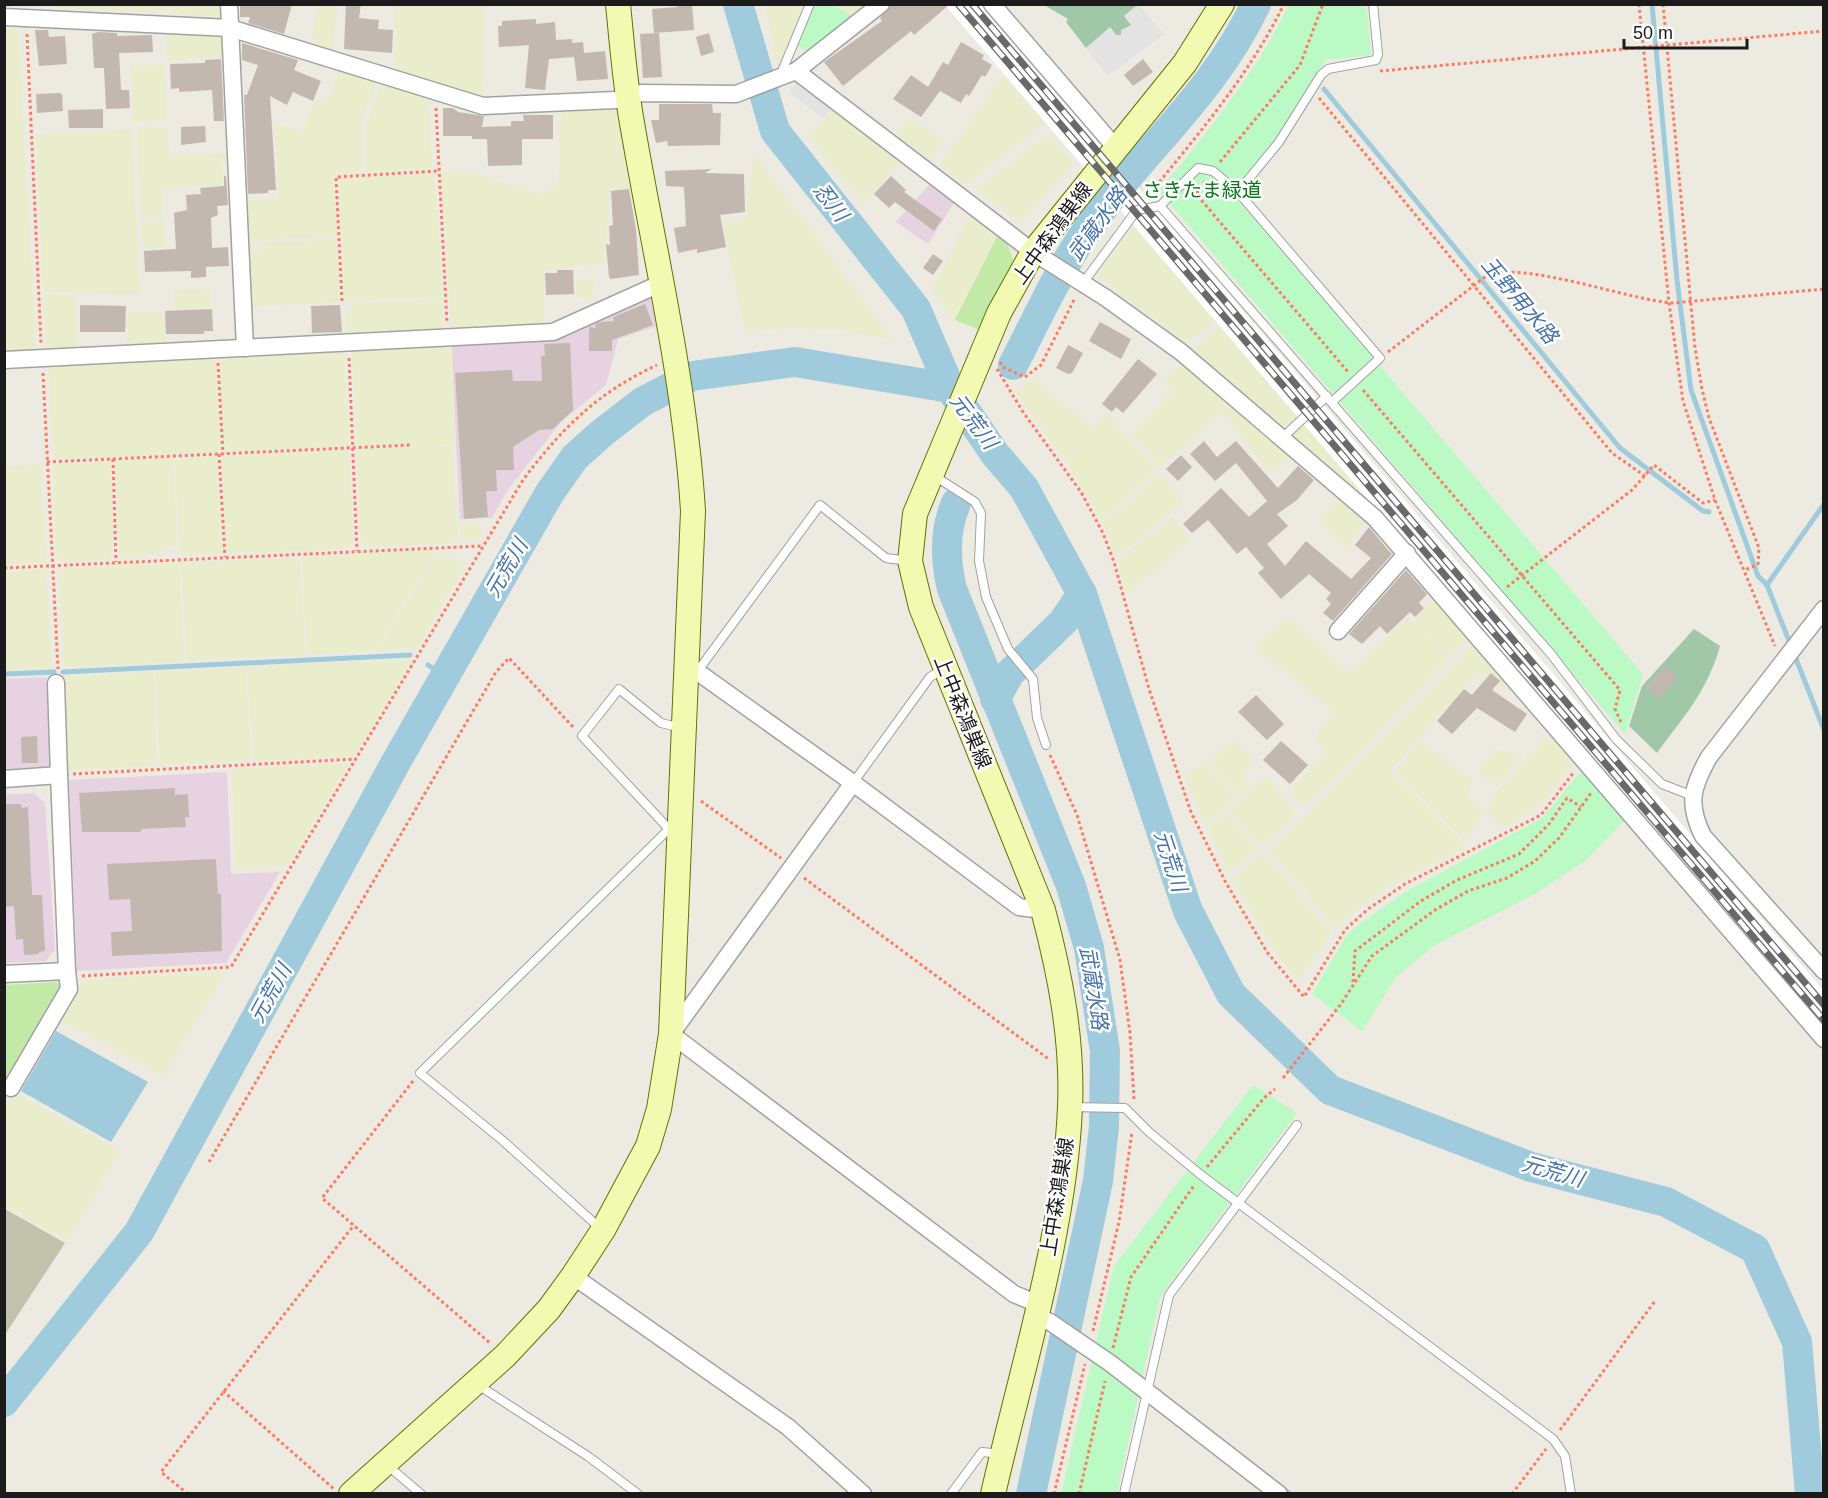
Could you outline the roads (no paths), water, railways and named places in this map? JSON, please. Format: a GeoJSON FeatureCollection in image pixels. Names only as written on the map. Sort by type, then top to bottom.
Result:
{"type":"FeatureCollection","features":[{"type":"Feature","properties":{"kind":"street"},"geometry":{"type":"LineString","coordinates":[[230,4],[244,348]]}},
{"type":"Feature","properties":{"kind":"street"},"geometry":{"type":"LineString","coordinates":[[351,1494],[505,1356],[549,1309],[603,1230],[648,1146],[659,1109],[671,1034],[674,830],[680,792],[683,728],[691,668],[693,511],[685,428],[664,282],[628,97],[618,4]]}},
{"type":"Feature","properties":{"kind":"street"},"geometry":{"type":"LineString","coordinates":[[4,16],[27,11],[230,28],[264,37],[436,94],[483,106],[615,100],[641,93],[736,94],[796,71],[881,4]]}},
{"type":"Feature","properties":{"kind":"street"},"geometry":{"type":"LineString","coordinates":[[992,4],[1116,148]]}},
{"type":"Feature","properties":{"kind":"street","name":"上中森鴻巣線"},"geometry":{"type":"LineString","coordinates":[[993,1494],[1041,1314],[1055,1225],[1079,1107],[1069,1067],[1063,996],[1043,910],[921,607],[910,561],[911,529],[932,467],[989,350],[1013,286],[1039,256],[1116,148],[1185,63],[1222,4]]}},
{"type":"Feature","properties":{"kind":"street"},"geometry":{"type":"LineString","coordinates":[[796,71],[1039,256],[1181,352],[1375,518],[1824,1039]]}},
{"type":"Feature","properties":{"kind":"street"},"geometry":{"type":"LineString","coordinates":[[4,360],[553,332],[664,282]]}},
{"type":"Feature","properties":{"kind":"street"},"geometry":{"type":"LineString","coordinates":[[1338,631],[1407,553]]}},
{"type":"Feature","properties":{"kind":"street"},"geometry":{"type":"LineString","coordinates":[[1824,609],[1709,757],[1697,779],[1693,796],[1693,811],[1703,836],[1824,971]]}},
{"type":"Feature","properties":{"kind":"street"},"geometry":{"type":"LineString","coordinates":[[691,668],[853,783],[1020,907],[1043,910]]}},
{"type":"Feature","properties":{"kind":"street"},"geometry":{"type":"LineString","coordinates":[[11,1088],[69,989],[56,683]]}},
{"type":"Feature","properties":{"kind":"street"},"geometry":{"type":"LineString","coordinates":[[4,779],[59,775]]}},
{"type":"Feature","properties":{"kind":"street"},"geometry":{"type":"LineString","coordinates":[[671,1034],[790,866],[853,783]]}},
{"type":"Feature","properties":{"kind":"street"},"geometry":{"type":"LineString","coordinates":[[4,974],[67,971]]}},
{"type":"Feature","properties":{"kind":"street"},"geometry":{"type":"LineString","coordinates":[[671,1034],[1279,1494]]}},
{"type":"Feature","properties":{"kind":"street"},"geometry":{"type":"LineString","coordinates":[[573,1276],[788,1427],[863,1494]]}},
{"type":"Feature","properties":{"kind":"lane"},"geometry":{"type":"LineString","coordinates":[[779,79],[810,4]]}},
{"type":"Feature","properties":{"kind":"lane"},"geometry":{"type":"LineString","coordinates":[[1238,192],[1279,142],[1328,69],[1376,60],[1378,54],[1373,4]]}},
{"type":"Feature","properties":{"kind":"lane"},"geometry":{"type":"LineString","coordinates":[[1078,281],[1137,210],[1160,206],[1197,168],[1213,171],[1238,192],[1380,358],[1282,438]]}},
{"type":"Feature","properties":{"kind":"lane"},"geometry":{"type":"LineString","coordinates":[[1160,206],[1551,654],[1623,746],[1662,784],[1693,796]]}},
{"type":"Feature","properties":{"kind":"lane"},"geometry":{"type":"LineString","coordinates":[[932,467],[975,502],[981,513],[979,561],[986,597],[1008,649],[1033,679],[1037,718],[1046,745]]}},
{"type":"Feature","properties":{"kind":"lane"},"geometry":{"type":"LineString","coordinates":[[691,668],[820,505],[886,558],[910,561]]}},
{"type":"Feature","properties":{"kind":"lane"},"geometry":{"type":"LineString","coordinates":[[853,783],[857,774],[930,677],[944,668]]}},
{"type":"Feature","properties":{"kind":"lane"},"geometry":{"type":"LineString","coordinates":[[603,1230],[593,1224],[502,1140],[420,1072],[674,830],[582,736],[619,689],[661,723],[683,728]]}},
{"type":"Feature","properties":{"kind":"lane"},"geometry":{"type":"LineString","coordinates":[[1079,1107],[1125,1108],[1149,1132],[1201,1174],[1554,1439],[1565,1456],[1571,1494]]}},
{"type":"Feature","properties":{"kind":"lane"},"geometry":{"type":"LineString","coordinates":[[1124,1494],[1169,1295],[1297,1125]]}},
{"type":"Feature","properties":{"kind":"lane"},"geometry":{"type":"LineString","coordinates":[[475,1383],[590,1457],[638,1494]]}},
{"type":"Feature","properties":{"kind":"lane"},"geometry":{"type":"LineString","coordinates":[[951,1494],[982,1452],[1002,1454]]}},
{"type":"Feature","properties":{"kind":"lane"},"geometry":{"type":"LineString","coordinates":[[385,1463],[421,1494]]}},
{"type":"Feature","properties":{"kind":"water"},"geometry":{"type":"Polygon","coordinates":[[[56,1031],[148,1082],[111,1142],[21,1091],[56,1031]]]}},
{"type":"Feature","properties":{"kind":"waterway","name":"元荒川"},"geometry":{"type":"LineString","coordinates":[[738,4],[775,131],[916,309],[950,388],[995,454],[1024,488],[1082,594],[1188,911],[1231,994],[1330,1090],[1531,1167],[1666,1202],[1755,1249],[1797,1342],[1810,1494]]}},
{"type":"Feature","properties":{"kind":"waterway","name":"武蔵水路"},"geometry":{"type":"LineString","coordinates":[[1013,365],[1054,285],[1081,239],[1125,180],[1217,69],[1238,38],[1256,4]]}},
{"type":"Feature","properties":{"kind":"waterway"},"geometry":{"type":"LineString","coordinates":[[1652,4],[1677,280],[1691,390],[1758,576],[1767,585],[1824,730]]}},
{"type":"Feature","properties":{"kind":"waterway","name":"玉野用水路"},"geometry":{"type":"LineString","coordinates":[[1324,89],[1620,448],[1703,511],[1709,512]]}},
{"type":"Feature","properties":{"kind":"waterway","name":"元荒川"},"geometry":{"type":"LineString","coordinates":[[4,1402],[139,1232],[396,762],[549,494],[575,457],[642,402],[692,376],[795,362],[950,388]]}},
{"type":"Feature","properties":{"kind":"waterway","name":"武蔵水路"},"geometry":{"type":"LineString","coordinates":[[956,503],[949,524],[947,546],[952,589],[1071,886],[1089,948],[1105,1051],[1104,1126],[1098,1181],[1031,1494]]}},
{"type":"Feature","properties":{"kind":"waterway"},"geometry":{"type":"LineString","coordinates":[[1767,585],[1824,504]]}},
{"type":"Feature","properties":{"kind":"waterway"},"geometry":{"type":"LineString","coordinates":[[995,699],[1010,673],[1063,622],[1082,594]]}},
{"type":"Feature","properties":{"kind":"waterway"},"geometry":{"type":"LineString","coordinates":[[63,672],[410,655]]}},
{"type":"Feature","properties":{"kind":"waterway"},"geometry":{"type":"LineString","coordinates":[[428,665],[445,676]]}},
{"type":"Feature","properties":{"kind":"waterway"},"geometry":{"type":"LineString","coordinates":[[4,674],[54,672]]}},
{"type":"Feature","properties":{"kind":"waterway"},"geometry":{"type":"LineString","coordinates":[[1281,1487],[1290,1494]]}},
{"type":"Feature","properties":{"kind":"railway"},"geometry":{"type":"LineString","coordinates":[[958,4],[1824,1020]]}},
{"type":"Feature","properties":{"kind":"railway"},"geometry":{"type":"LineString","coordinates":[[972,4],[1824,1005]]}},
{"type":"Feature","properties":{"kind":"park label","name":"さきたま緑道"},"geometry":{"type":"Point","coordinates":[1202,190]}},
{"type":"Feature","properties":{"kind":"water label","name":"忍川"},"geometry":{"type":"Point","coordinates":[831,202]}}]}
